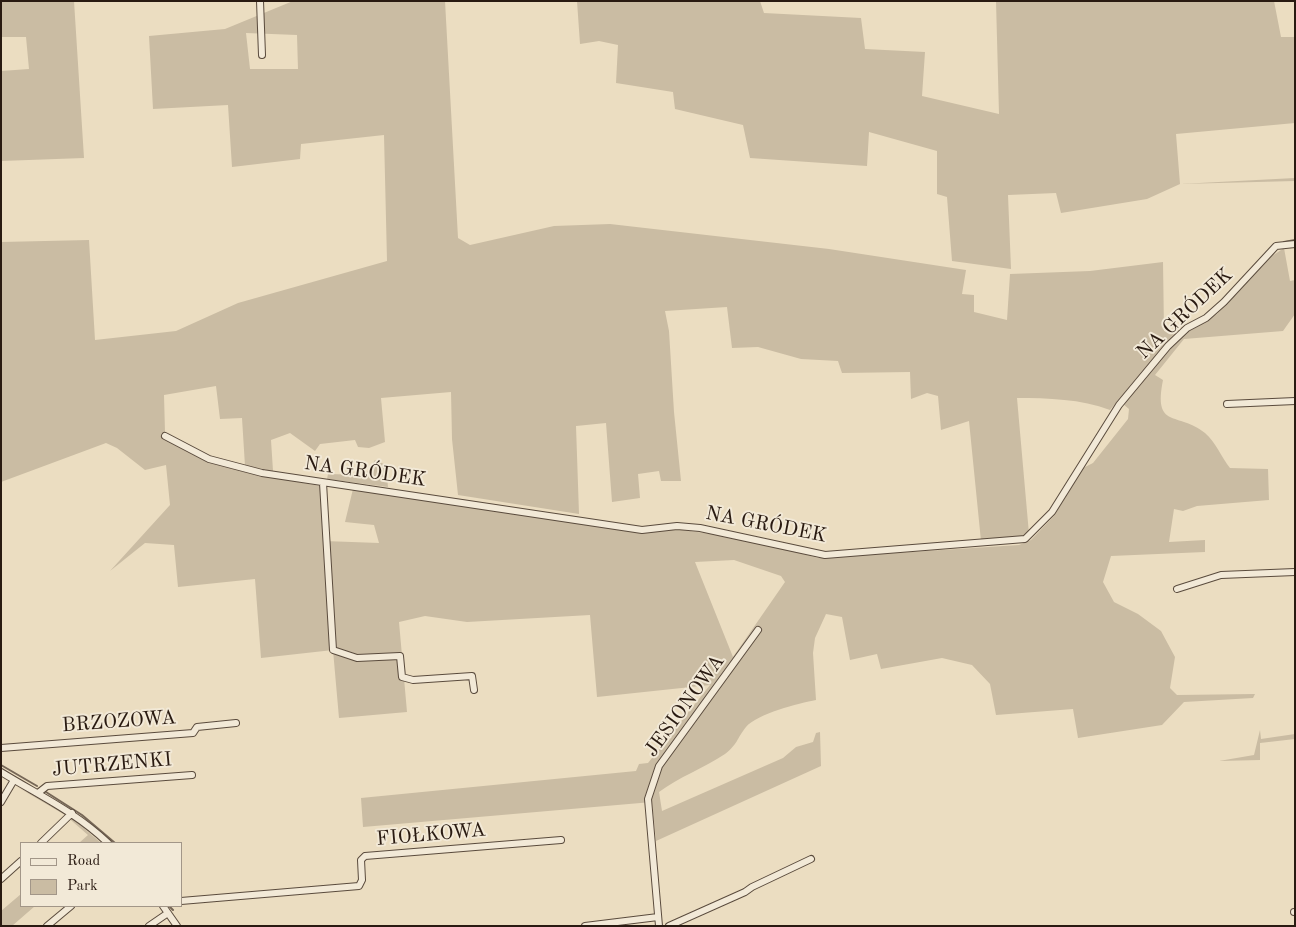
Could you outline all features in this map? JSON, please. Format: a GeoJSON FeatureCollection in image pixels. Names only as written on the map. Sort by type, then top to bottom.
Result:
{"type":"FeatureCollection","features":[{"type":"Feature","properties":{"kind":"street"},"geometry":{"type":"LineString","coordinates":[[260,1],[262,56]]}},
{"type":"Feature","properties":{"kind":"street","name":"NA GRÓDEK"},"geometry":{"type":"LineString","coordinates":[[165,436],[209,459],[235,467],[323,483],[463,502],[642,530],[677,526],[700,528],[825,555],[1025,539],[1052,512],[1119,404],[1168,346],[1187,328],[1206,318],[1224,302],[1276,246],[1295,244]]}},
{"type":"Feature","properties":{"kind":"street"},"geometry":{"type":"LineString","coordinates":[[1227,404],[1295,401]]}},
{"type":"Feature","properties":{"kind":"street"},"geometry":{"type":"LineString","coordinates":[[323,483],[333,650],[357,658],[400,656],[402,677],[413,680],[472,676],[474,690]]}},
{"type":"Feature","properties":{"kind":"street"},"geometry":{"type":"LineString","coordinates":[[1177,589],[1221,575],[1295,572]]}},
{"type":"Feature","properties":{"kind":"street","name":"JESIONOWA"},"geometry":{"type":"LineString","coordinates":[[659,926],[648,799],[659,766],[758,630]]}},
{"type":"Feature","properties":{"kind":"street","name":"BRZOZOWA"},"geometry":{"type":"LineString","coordinates":[[1,748],[194,733],[197,727],[236,723]]}},
{"type":"Feature","properties":{"kind":"street"},"geometry":{"type":"LineString","coordinates":[[1,772],[72,813],[107,842]]}},
{"type":"Feature","properties":{"kind":"street","name":"JUTRZENKI"},"geometry":{"type":"LineString","coordinates":[[38,793],[47,786],[192,775]]}},
{"type":"Feature","properties":{"kind":"street"},"geometry":{"type":"LineString","coordinates":[[1,802],[14,780]]}},
{"type":"Feature","properties":{"kind":"street"},"geometry":{"type":"LineString","coordinates":[[41,842],[72,813]]}},
{"type":"Feature","properties":{"kind":"street","name":"FIOŁKOWA"},"geometry":{"type":"LineString","coordinates":[[182,901],[359,886],[362,880],[361,860],[365,856],[561,840]]}},
{"type":"Feature","properties":{"kind":"street"},"geometry":{"type":"LineString","coordinates":[[669,926],[745,892],[752,886],[811,859]]}},
{"type":"Feature","properties":{"kind":"street"},"geometry":{"type":"LineString","coordinates":[[1,879],[20,862]]}},
{"type":"Feature","properties":{"kind":"street"},"geometry":{"type":"LineString","coordinates":[[47,926],[70,907]]}},
{"type":"Feature","properties":{"kind":"street"},"geometry":{"type":"LineString","coordinates":[[164,907],[177,926]]}},
{"type":"Feature","properties":{"kind":"street"},"geometry":{"type":"LineString","coordinates":[[149,926],[168,913]]}},
{"type":"Feature","properties":{"kind":"street"},"geometry":{"type":"LineString","coordinates":[[584,926],[658,917]]}},
{"type":"Feature","properties":{"kind":"green space"},"geometry":{"type":"Polygon","coordinates":[[[1,1],[74,1],[84,158],[1,161],[1,71],[29,69],[26,37],[1,37],[1,1]]]}},
{"type":"Feature","properties":{"kind":"green space"},"geometry":{"type":"Polygon","coordinates":[[[293,1],[445,1],[458,238],[470,245],[554,226],[610,224],[829,249],[966,270],[962,294],[974,295],[974,312],[1007,320],[1010,274],[1090,271],[1163,262],[1164,331],[1174,334],[1110,410],[1076,401],[1017,398],[1029,534],[1020,538],[981,541],[969,421],[941,430],[938,396],[927,393],[911,399],[910,372],[842,373],[838,361],[801,359],[758,347],[732,348],[727,307],[665,311],[669,331],[681,481],[661,481],[659,471],[638,474],[640,498],[612,502],[606,423],[576,426],[579,514],[458,495],[452,439],[451,392],[381,398],[385,442],[369,448],[358,447],[355,440],[320,444],[315,451],[290,433],[271,440],[273,471],[245,466],[242,418],[220,419],[216,386],[164,395],[165,432],[162,436],[207,461],[248,473],[320,486],[324,541],[379,543],[374,525],[345,522],[353,489],[643,533],[676,529],[746,539],[818,558],[1019,545],[1031,540],[1054,516],[1083,468],[1093,463],[1128,419],[1129,409],[1123,404],[1170,346],[1190,330],[1217,314],[1272,256],[1284,248],[1290,281],[1295,280],[1295,314],[1283,331],[1184,339],[1155,375],[1163,380],[1161,396],[1165,413],[1170,417],[1195,426],[1205,433],[1212,440],[1230,468],[1268,469],[1269,500],[1197,506],[1183,511],[1174,509],[1169,542],[1205,540],[1205,552],[1111,556],[1103,582],[1114,602],[1138,614],[1161,631],[1175,657],[1170,688],[1177,695],[1255,694],[1253,698],[1184,702],[1162,725],[1078,738],[1073,709],[996,715],[990,684],[972,665],[942,658],[881,669],[877,654],[850,660],[842,617],[826,614],[815,638],[813,653],[816,700],[779,710],[751,722],[725,754],[659,792],[662,811],[783,758],[796,747],[813,742],[816,733],[820,732],[821,766],[656,841],[652,802],[363,827],[361,798],[636,771],[639,764],[648,763],[710,685],[597,697],[590,615],[467,622],[425,616],[399,622],[407,712],[339,718],[333,650],[261,658],[255,579],[178,587],[174,545],[145,543],[110,571],[170,505],[166,465],[145,470],[117,448],[106,443],[1,482],[1,242],[89,240],[95,340],[176,331],[238,303],[387,261],[384,135],[301,144],[300,159],[232,167],[228,105],[153,109],[149,36],[225,29],[293,1]],[[246,33],[250,69],[298,69],[297,35],[246,33]],[[734,560],[695,562],[733,657],[785,582],[781,576],[734,560]]]}},
{"type":"Feature","properties":{"kind":"green space"},"geometry":{"type":"Polygon","coordinates":[[[577,1],[760,1],[764,13],[861,18],[865,49],[925,52],[922,96],[999,114],[996,1],[1274,1],[1281,37],[1295,37],[1295,123],[1176,134],[1180,184],[1147,199],[1061,213],[1056,193],[1008,195],[1011,269],[952,261],[947,197],[937,194],[937,151],[869,132],[867,166],[750,158],[743,125],[675,109],[673,92],[616,83],[618,45],[599,41],[580,44],[577,1]]]}},
{"type":"Feature","properties":{"kind":"green space"},"geometry":{"type":"Polygon","coordinates":[[[1295,178],[1295,181],[1180,184],[1295,178]]]}},
{"type":"Feature","properties":{"kind":"green space"},"geometry":{"type":"Polygon","coordinates":[[[375,460],[386,465],[388,487],[327,479],[328,474],[365,475],[375,460]]]}},
{"type":"Feature","properties":{"kind":"green space"},"geometry":{"type":"Polygon","coordinates":[[[1260,730],[1261,739],[1295,734],[1295,739],[1260,743],[1260,760],[1219,761],[1254,755],[1260,730]]]}},
{"type":"Feature","properties":{"kind":"green space"},"geometry":{"type":"Polygon","coordinates":[[[14,785],[71,817],[100,842],[80,842],[88,835],[65,815],[14,785]]]}},
{"type":"Feature","properties":{"kind":"green space"},"geometry":{"type":"Polygon","coordinates":[[[20,895],[20,907],[34,907],[12,926],[1,926],[1,911],[20,895]]]}},
{"type":"Feature","properties":{"kind":"waterway"},"geometry":{"type":"LineString","coordinates":[[1284,242],[1295,240]]}},
{"type":"Feature","properties":{"kind":"waterway"},"geometry":{"type":"LineString","coordinates":[[1,765],[37,786]]}},
{"type":"Feature","properties":{"kind":"waterway"},"geometry":{"type":"LineString","coordinates":[[46,792],[82,815],[114,842]]}},
{"type":"Feature","properties":{"kind":"waterway"},"geometry":{"type":"LineString","coordinates":[[170,907],[173,910]]}}]}
